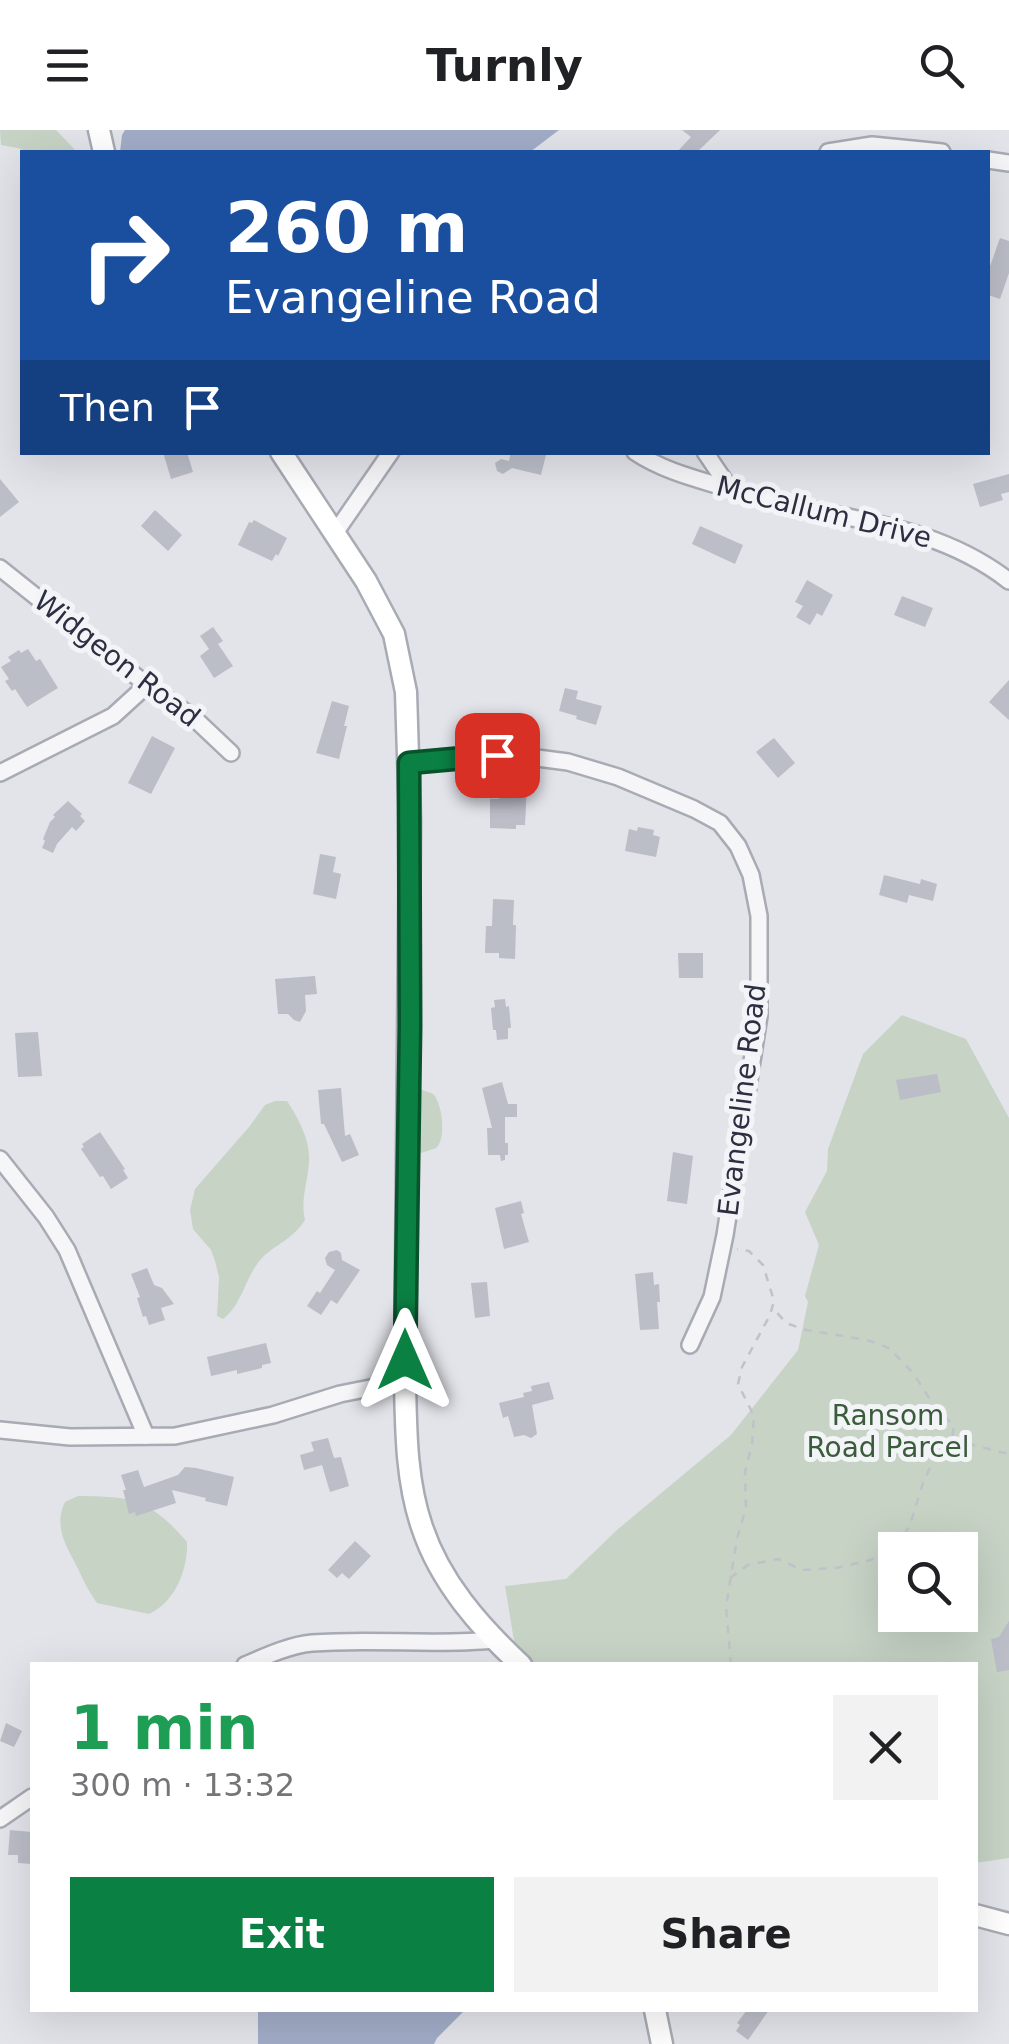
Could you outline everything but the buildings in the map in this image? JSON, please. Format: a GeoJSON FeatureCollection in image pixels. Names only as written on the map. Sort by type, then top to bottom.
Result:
{"type":"FeatureCollection","features":[{"type":"Feature","properties":{"kind":"main road"},"geometry":{"type":"LineString","coordinates":[[284,455],[377,599],[394,634],[406,692],[410,1026],[405,1381],[408,1461],[426,1539],[466,1607],[518,1662]]}},
{"type":"Feature","properties":{"kind":"main road"},"geometry":{"type":"LineString","coordinates":[[978,1915],[1009,1924]]}},
{"type":"Feature","properties":{"kind":"main road"},"geometry":{"type":"LineString","coordinates":[[655,2012],[662,2044]]}},
{"type":"Feature","properties":{"kind":"street"},"geometry":{"type":"LineString","coordinates":[[841,150],[872,145],[922,150]]}},
{"type":"Feature","properties":{"kind":"street"},"geometry":{"type":"LineString","coordinates":[[335,533],[389,455]]}},
{"type":"Feature","properties":{"kind":"street","name":"McCallum Drive"},"geometry":{"type":"LineString","coordinates":[[640,455],[651,463],[730,489],[928,537],[977,560],[1009,582]]}},
{"type":"Feature","properties":{"kind":"street"},"geometry":{"type":"LineString","coordinates":[[706,455],[730,489]]}},
{"type":"Feature","properties":{"kind":"street","name":"Widgeon Road"},"geometry":{"type":"LineString","coordinates":[[0,568],[146,685],[196,718],[231,753]]}},
{"type":"Feature","properties":{"kind":"street"},"geometry":{"type":"LineString","coordinates":[[0,772],[113,716],[146,685]]}},
{"type":"Feature","properties":{"kind":"street","name":"Evangeline Road"},"geometry":{"type":"LineString","coordinates":[[409,763],[514,755],[603,771],[720,823],[733,838],[751,875],[759,916],[758,1016],[723,1247],[712,1297],[690,1346]]}},
{"type":"Feature","properties":{"kind":"street"},"geometry":{"type":"LineString","coordinates":[[0,1159],[67,1250],[146,1436]]}},
{"type":"Feature","properties":{"kind":"street"},"geometry":{"type":"LineString","coordinates":[[0,1430],[70,1437],[175,1436],[273,1416],[340,1394],[405,1381]]}},
{"type":"Feature","properties":{"kind":"street"},"geometry":{"type":"LineString","coordinates":[[252,1662],[309,1644],[494,1640]]}},
{"type":"Feature","properties":{"kind":"street"},"geometry":{"type":"LineString","coordinates":[[0,1819],[30,1798]]}},
{"type":"Feature","properties":{"kind":"path"},"geometry":{"type":"LineString","coordinates":[[723,1247],[749,1251],[763,1265],[774,1302],[742,1367],[738,1384],[754,1416],[745,1472],[746,1508],[726,1606],[731,1662]]}},
{"type":"Feature","properties":{"kind":"path"},"geometry":{"type":"LineString","coordinates":[[730,1578],[748,1565],[778,1559],[802,1570],[836,1568],[871,1560],[896,1546],[910,1526],[934,1459],[952,1440],[954,1425],[889,1348],[786,1324],[772,1308]]}},
{"type":"Feature","properties":{"kind":"path"},"geometry":{"type":"LineString","coordinates":[[952,1440],[1009,1454]]}},
{"type":"Feature","properties":{"kind":"green space"},"geometry":{"type":"Polygon","coordinates":[[[0,130],[56,130],[75,150],[23,150],[1,145],[0,130]]]}},
{"type":"Feature","properties":{"kind":"green space","name":"Ransom Road Parcel"},"geometry":{"type":"Polygon","coordinates":[[[902,1015],[966,1039],[1009,1118],[1009,1858],[978,1863],[978,1662],[518,1662],[505,1586],[566,1579],[617,1530],[731,1435],[798,1350],[808,1302],[805,1296],[819,1245],[805,1212],[827,1171],[828,1149],[863,1054],[902,1015]]]}},
{"type":"Feature","properties":{"kind":"green space"},"geometry":{"type":"Polygon","coordinates":[[[417,1088],[433,1094],[442,1121],[436,1148],[421,1153],[417,1151],[417,1088]]]}},
{"type":"Feature","properties":{"kind":"green space"},"geometry":{"type":"Polygon","coordinates":[[[287,1101],[308,1146],[305,1220],[262,1258],[235,1306],[223,1319],[217,1316],[219,1277],[215,1261],[193,1229],[190,1210],[195,1189],[265,1105],[287,1101]]]}},
{"type":"Feature","properties":{"kind":"green space"},"geometry":{"type":"Polygon","coordinates":[[[78,1496],[139,1503],[162,1517],[187,1542],[178,1584],[158,1609],[149,1614],[97,1603],[61,1530],[65,1502],[78,1496]]]}},
{"type":"Feature","properties":{"kind":"water"},"geometry":{"type":"Polygon","coordinates":[[[125,130],[559,130],[533,150],[120,150],[125,130]]]}},
{"type":"Feature","properties":{"kind":"water"},"geometry":{"type":"Polygon","coordinates":[[[258,2012],[463,2012],[434,2044],[258,2044],[258,2012]]]}},
{"type":"Feature","properties":{"kind":"route"},"geometry":{"type":"LineString","coordinates":[[405,1360],[409,763],[497,755]]}}]}
